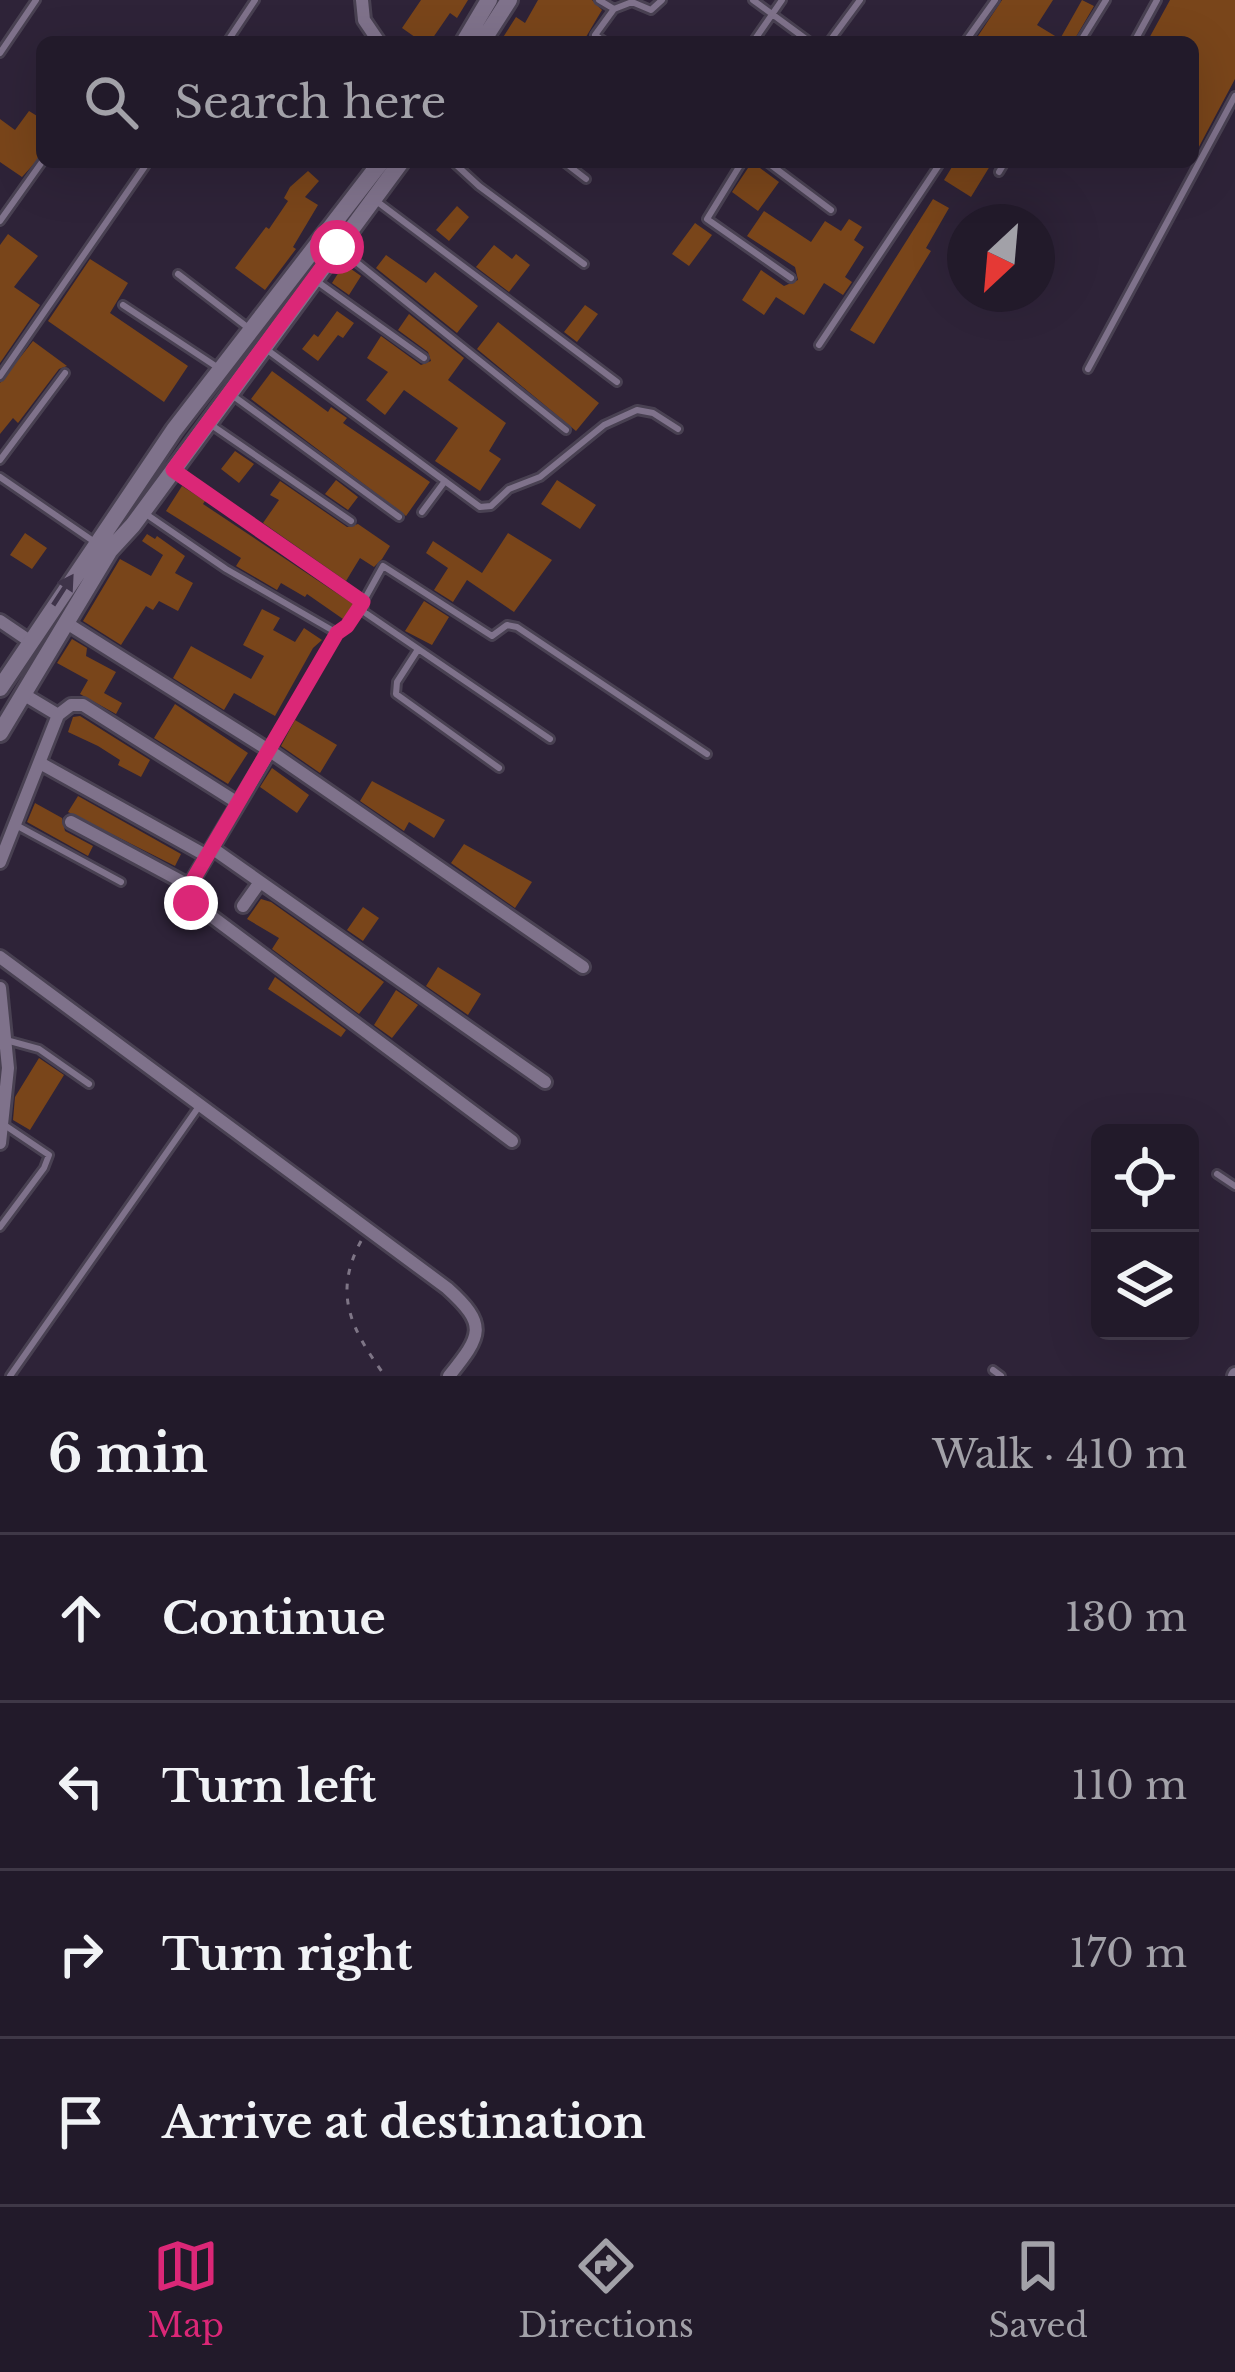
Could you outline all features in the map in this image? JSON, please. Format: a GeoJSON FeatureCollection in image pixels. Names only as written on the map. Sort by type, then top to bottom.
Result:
{"type":"FeatureCollection","features":[{"type":"Feature","properties":{"kind":"main road"},"geometry":{"type":"LineString","coordinates":[[468,36],[489,0]]}},
{"type":"Feature","properties":{"kind":"main road"},"geometry":{"type":"LineString","coordinates":[[486,36],[509,0]]}},
{"type":"Feature","properties":{"kind":"main road"},"geometry":{"type":"LineString","coordinates":[[0,688],[102,546],[174,430],[376,168]]}},
{"type":"Feature","properties":{"kind":"main road"},"geometry":{"type":"LineString","coordinates":[[0,733],[65,622],[102,546],[143,512],[396,168]]}},
{"type":"Feature","properties":{"kind":"street"},"geometry":{"type":"LineString","coordinates":[[362,0],[364,20],[375,36]]}},
{"type":"Feature","properties":{"kind":"street"},"geometry":{"type":"LineString","coordinates":[[0,621],[31,642]]}},
{"type":"Feature","properties":{"kind":"street"},"geometry":{"type":"LineString","coordinates":[[65,622],[270,751],[583,968]]}},
{"type":"Feature","properties":{"kind":"street"},"geometry":{"type":"LineString","coordinates":[[23,694],[58,715]]}},
{"type":"Feature","properties":{"kind":"street"},"geometry":{"type":"LineString","coordinates":[[0,862],[58,715],[71,705],[83,705],[238,803]]}},
{"type":"Feature","properties":{"kind":"street"},"geometry":{"type":"LineString","coordinates":[[270,751],[187,898],[512,1141]]}},
{"type":"Feature","properties":{"kind":"street"},"geometry":{"type":"LineString","coordinates":[[40,763],[260,882],[545,1082]]}},
{"type":"Feature","properties":{"kind":"street"},"geometry":{"type":"LineString","coordinates":[[71,822],[190,886]]}},
{"type":"Feature","properties":{"kind":"street"},"geometry":{"type":"LineString","coordinates":[[243,906],[260,882]]}},
{"type":"Feature","properties":{"kind":"street"},"geometry":{"type":"LineString","coordinates":[[0,957],[473,1311],[478,1334],[449,1376]]}},
{"type":"Feature","properties":{"kind":"street"},"geometry":{"type":"LineString","coordinates":[[0,988],[8,1089],[0,1143]]}},
{"type":"Feature","properties":{"kind":"lane"},"geometry":{"type":"LineString","coordinates":[[1,49],[37,0]]}},
{"type":"Feature","properties":{"kind":"lane"},"geometry":{"type":"LineString","coordinates":[[231,36],[255,0]]}},
{"type":"Feature","properties":{"kind":"lane"},"geometry":{"type":"LineString","coordinates":[[599,0],[614,10]]}},
{"type":"Feature","properties":{"kind":"lane"},"geometry":{"type":"LineString","coordinates":[[594,36],[614,10],[632,2],[651,10],[662,0]]}},
{"type":"Feature","properties":{"kind":"lane"},"geometry":{"type":"LineString","coordinates":[[753,0],[802,36]]}},
{"type":"Feature","properties":{"kind":"lane"},"geometry":{"type":"LineString","coordinates":[[757,36],[782,0]]}},
{"type":"Feature","properties":{"kind":"lane"},"geometry":{"type":"LineString","coordinates":[[833,36],[860,0]]}},
{"type":"Feature","properties":{"kind":"lane"},"geometry":{"type":"LineString","coordinates":[[969,36],[995,0]]}},
{"type":"Feature","properties":{"kind":"lane"},"geometry":{"type":"LineString","coordinates":[[1084,36],[1106,0]]}},
{"type":"Feature","properties":{"kind":"lane"},"geometry":{"type":"LineString","coordinates":[[1137,36],[1157,0]]}},
{"type":"Feature","properties":{"kind":"lane"},"geometry":{"type":"LineString","coordinates":[[1199,163],[1235,96]]}},
{"type":"Feature","properties":{"kind":"lane"},"geometry":{"type":"LineString","coordinates":[[0,221],[38,168]]}},
{"type":"Feature","properties":{"kind":"lane"},"geometry":{"type":"LineString","coordinates":[[0,376],[144,168]]}},
{"type":"Feature","properties":{"kind":"lane"},"geometry":{"type":"LineString","coordinates":[[460,168],[584,264]]}},
{"type":"Feature","properties":{"kind":"lane"},"geometry":{"type":"LineString","coordinates":[[572,168],[586,179]]}},
{"type":"Feature","properties":{"kind":"lane"},"geometry":{"type":"LineString","coordinates":[[738,168],[707,219],[791,278]]}},
{"type":"Feature","properties":{"kind":"lane"},"geometry":{"type":"LineString","coordinates":[[775,168],[831,210]]}},
{"type":"Feature","properties":{"kind":"lane"},"geometry":{"type":"LineString","coordinates":[[818,345],[937,168]]}},
{"type":"Feature","properties":{"kind":"lane"},"geometry":{"type":"LineString","coordinates":[[999,172],[1001,168]]}},
{"type":"Feature","properties":{"kind":"lane"},"geometry":{"type":"LineString","coordinates":[[1088,369],[1196,168]]}},
{"type":"Feature","properties":{"kind":"lane"},"geometry":{"type":"LineString","coordinates":[[373,199],[617,382]]}},
{"type":"Feature","properties":{"kind":"lane"},"geometry":{"type":"LineString","coordinates":[[337,247],[566,430]]}},
{"type":"Feature","properties":{"kind":"lane"},"geometry":{"type":"LineString","coordinates":[[178,274],[251,330]]}},
{"type":"Feature","properties":{"kind":"lane"},"geometry":{"type":"LineString","coordinates":[[314,279],[424,358]]}},
{"type":"Feature","properties":{"kind":"lane"},"geometry":{"type":"LineString","coordinates":[[123,305],[222,371]]}},
{"type":"Feature","properties":{"kind":"lane"},"geometry":{"type":"LineString","coordinates":[[263,347],[486,507],[509,489],[540,477],[615,419],[646,410],[678,429]]}},
{"type":"Feature","properties":{"kind":"lane"},"geometry":{"type":"LineString","coordinates":[[0,460],[65,373]]}},
{"type":"Feature","properties":{"kind":"lane"},"geometry":{"type":"LineString","coordinates":[[230,393],[399,517]]}},
{"type":"Feature","properties":{"kind":"lane"},"geometry":{"type":"LineString","coordinates":[[208,423],[351,521]]}},
{"type":"Feature","properties":{"kind":"lane"},"geometry":{"type":"LineString","coordinates":[[173,470],[363,602],[364,612],[417,650],[550,739]]}},
{"type":"Feature","properties":{"kind":"lane"},"geometry":{"type":"LineString","coordinates":[[0,477],[102,546]]}},
{"type":"Feature","properties":{"kind":"lane"},"geometry":{"type":"LineString","coordinates":[[422,512],[445,481]]}},
{"type":"Feature","properties":{"kind":"lane"},"geometry":{"type":"LineString","coordinates":[[143,512],[259,590],[337,633]]}},
{"type":"Feature","properties":{"kind":"lane"},"geometry":{"type":"LineString","coordinates":[[270,751],[337,633],[347,626],[380,569],[388,566],[492,636],[507,625],[518,627],[707,754]]}},
{"type":"Feature","properties":{"kind":"lane"},"geometry":{"type":"LineString","coordinates":[[417,650],[397,682],[396,694],[499,768]]}},
{"type":"Feature","properties":{"kind":"lane"},"geometry":{"type":"LineString","coordinates":[[14,824],[121,882]]}},
{"type":"Feature","properties":{"kind":"lane"},"geometry":{"type":"LineString","coordinates":[[6,1040],[40,1049],[89,1084]]}},
{"type":"Feature","properties":{"kind":"lane"},"geometry":{"type":"LineString","coordinates":[[10,1376],[200,1105]]}},
{"type":"Feature","properties":{"kind":"lane"},"geometry":{"type":"LineString","coordinates":[[0,1227],[49,1155],[3,1124]]}},
{"type":"Feature","properties":{"kind":"lane"},"geometry":{"type":"LineString","coordinates":[[1217,1174],[1235,1186]]}},
{"type":"Feature","properties":{"kind":"lane"},"geometry":{"type":"LineString","coordinates":[[993,1370],[1001,1376]]}},
{"type":"Feature","properties":{"kind":"path"},"geometry":{"type":"LineString","coordinates":[[368,1230],[344,1286],[352,1323],[385,1376]]}},
{"type":"Feature","properties":{"kind":"building"},"geometry":{"type":"Polygon","coordinates":[[[421,0],[468,0],[457,18],[450,13],[434,36],[413,36],[402,28],[421,0]]]}},
{"type":"Feature","properties":{"kind":"building"},"geometry":{"type":"Polygon","coordinates":[[[538,0],[592,0],[602,10],[587,36],[504,36],[516,17],[525,23],[538,0]]]}},
{"type":"Feature","properties":{"kind":"building"},"geometry":{"type":"Polygon","coordinates":[[[1002,0],[1053,0],[1037,25],[1055,36],[978,36],[1002,0]]]}},
{"type":"Feature","properties":{"kind":"building"},"geometry":{"type":"Polygon","coordinates":[[[1082,0],[1094,6],[1076,36],[1062,36],[1082,0]]]}},
{"type":"Feature","properties":{"kind":"building"},"geometry":{"type":"Polygon","coordinates":[[[1170,0],[1235,0],[1235,79],[1199,147],[1199,36],[1150,36],[1170,0]]]}},
{"type":"Feature","properties":{"kind":"building"},"geometry":{"type":"Polygon","coordinates":[[[29,111],[36,115],[36,162],[22,177],[0,162],[0,119],[15,130],[29,111]]]}},
{"type":"Feature","properties":{"kind":"building"},"geometry":{"type":"Polygon","coordinates":[[[748,168],[760,168],[779,182],[758,211],[732,192],[748,168]]]}},
{"type":"Feature","properties":{"kind":"building"},"geometry":{"type":"Polygon","coordinates":[[[951,168],[989,168],[971,197],[944,180],[951,168]]]}},
{"type":"Feature","properties":{"kind":"building"},"geometry":{"type":"Polygon","coordinates":[[[308,171],[319,181],[305,197],[318,205],[296,249],[265,290],[235,268],[269,229],[288,201],[284,198],[290,187],[308,171]]]}},
{"type":"Feature","properties":{"kind":"building"},"geometry":{"type":"Polygon","coordinates":[[[933,199],[947,207],[926,248],[931,251],[874,344],[850,330],[933,199]]]}},
{"type":"Feature","properties":{"kind":"building"},"geometry":{"type":"Polygon","coordinates":[[[457,206],[469,217],[449,241],[436,230],[457,206]]]}},
{"type":"Feature","properties":{"kind":"building"},"geometry":{"type":"Polygon","coordinates":[[[764,211],[811,242],[825,221],[841,231],[849,219],[862,227],[854,240],[864,247],[845,277],[852,282],[843,295],[824,283],[804,315],[776,297],[764,315],[742,300],[761,270],[784,286],[798,280],[795,267],[747,236],[764,211]]]}},
{"type":"Feature","properties":{"kind":"building"},"geometry":{"type":"Polygon","coordinates":[[[695,223],[712,235],[689,266],[672,254],[695,223]]]}},
{"type":"Feature","properties":{"kind":"building"},"geometry":{"type":"Polygon","coordinates":[[[8,234],[38,256],[14,287],[40,305],[0,363],[0,245],[8,234]]]}},
{"type":"Feature","properties":{"kind":"building"},"geometry":{"type":"Polygon","coordinates":[[[494,245],[530,265],[509,292],[476,267],[494,245]]]}},
{"type":"Feature","properties":{"kind":"building"},"geometry":{"type":"Polygon","coordinates":[[[386,255],[426,283],[435,272],[478,306],[457,333],[376,268],[386,255]]]}},
{"type":"Feature","properties":{"kind":"building"},"geometry":{"type":"Polygon","coordinates":[[[90,259],[128,283],[110,313],[188,366],[164,402],[48,321],[90,259]]]}},
{"type":"Feature","properties":{"kind":"building"},"geometry":{"type":"Polygon","coordinates":[[[344,264],[361,276],[349,295],[332,283],[344,264]]]}},
{"type":"Feature","properties":{"kind":"building"},"geometry":{"type":"Polygon","coordinates":[[[585,305],[598,314],[577,342],[564,332],[585,305]]]}},
{"type":"Feature","properties":{"kind":"building"},"geometry":{"type":"Polygon","coordinates":[[[337,311],[354,323],[318,361],[302,349],[314,334],[318,337],[337,311]]]}},
{"type":"Feature","properties":{"kind":"building"},"geometry":{"type":"Polygon","coordinates":[[[409,314],[464,358],[448,380],[506,423],[489,451],[501,459],[480,491],[435,461],[458,428],[404,390],[385,415],[366,400],[388,372],[367,358],[381,336],[421,365],[431,361],[428,352],[398,330],[409,314]]]}},
{"type":"Feature","properties":{"kind":"building"},"geometry":{"type":"Polygon","coordinates":[[[498,322],[599,403],[576,431],[477,349],[498,322]]]}},
{"type":"Feature","properties":{"kind":"building"},"geometry":{"type":"Polygon","coordinates":[[[33,341],[67,366],[59,369],[18,423],[13,418],[0,434],[0,383],[33,341]]]}},
{"type":"Feature","properties":{"kind":"building"},"geometry":{"type":"Polygon","coordinates":[[[272,371],[328,412],[331,407],[347,418],[343,423],[430,482],[406,516],[251,399],[272,371]]]}},
{"type":"Feature","properties":{"kind":"building"},"geometry":{"type":"Polygon","coordinates":[[[235,451],[254,464],[239,483],[221,469],[235,451]]]}},
{"type":"Feature","properties":{"kind":"building"},"geometry":{"type":"Polygon","coordinates":[[[336,480],[358,497],[348,510],[325,494],[336,480]]]}},
{"type":"Feature","properties":{"kind":"building"},"geometry":{"type":"Polygon","coordinates":[[[557,480],[596,505],[580,529],[541,504],[557,480]]]}},
{"type":"Feature","properties":{"kind":"building"},"geometry":{"type":"Polygon","coordinates":[[[280,481],[347,527],[358,524],[390,546],[382,559],[374,567],[360,558],[346,581],[263,523],[279,500],[270,495],[280,481]]]}},
{"type":"Feature","properties":{"kind":"building"},"geometry":{"type":"Polygon","coordinates":[[[182,486],[353,604],[343,619],[307,594],[281,583],[277,590],[236,566],[241,558],[166,511],[182,486]]]}},
{"type":"Feature","properties":{"kind":"building"},"geometry":{"type":"Polygon","coordinates":[[[25,533],[47,548],[32,569],[10,555],[25,533]]]}},
{"type":"Feature","properties":{"kind":"building"},"geometry":{"type":"Polygon","coordinates":[[[508,533],[552,560],[514,612],[467,580],[453,602],[434,590],[448,568],[426,553],[433,541],[482,573],[508,533]]]}},
{"type":"Feature","properties":{"kind":"building"},"geometry":{"type":"Polygon","coordinates":[[[147,534],[185,556],[175,573],[193,583],[178,611],[159,601],[153,610],[146,606],[121,645],[83,621],[120,559],[151,576],[163,555],[142,541],[147,534]]]}},
{"type":"Feature","properties":{"kind":"building"},"geometry":{"type":"Polygon","coordinates":[[[424,601],[449,617],[432,645],[405,631],[424,601]]]}},
{"type":"Feature","properties":{"kind":"building"},"geometry":{"type":"Polygon","coordinates":[[[262,609],[280,618],[273,630],[295,642],[304,628],[322,640],[275,716],[234,693],[224,710],[173,678],[191,646],[251,679],[264,656],[243,645],[262,609]]]}},
{"type":"Feature","properties":{"kind":"building"},"geometry":{"type":"Polygon","coordinates":[[[72,639],[87,648],[86,656],[116,672],[104,693],[122,703],[116,714],[80,694],[88,680],[57,663],[72,639]]]}},
{"type":"Feature","properties":{"kind":"building"},"geometry":{"type":"Polygon","coordinates":[[[175,704],[248,753],[228,784],[154,738],[175,704]]]}},
{"type":"Feature","properties":{"kind":"building"},"geometry":{"type":"Polygon","coordinates":[[[80,716],[150,760],[141,777],[118,765],[120,760],[98,746],[68,732],[73,717],[80,716]]]}},
{"type":"Feature","properties":{"kind":"building"},"geometry":{"type":"Polygon","coordinates":[[[295,720],[337,745],[320,773],[281,746],[295,720]]]}},
{"type":"Feature","properties":{"kind":"building"},"geometry":{"type":"Polygon","coordinates":[[[272,768],[309,795],[297,813],[260,787],[272,768]]]}},
{"type":"Feature","properties":{"kind":"building"},"geometry":{"type":"Polygon","coordinates":[[[372,781],[445,820],[434,838],[409,822],[404,831],[360,801],[372,781]]]}},
{"type":"Feature","properties":{"kind":"building"},"geometry":{"type":"Polygon","coordinates":[[[78,796],[181,854],[175,866],[68,812],[78,796]]]}},
{"type":"Feature","properties":{"kind":"building"},"geometry":{"type":"Polygon","coordinates":[[[35,803],[62,818],[65,831],[93,846],[88,856],[27,822],[35,803]]]}},
{"type":"Feature","properties":{"kind":"building"},"geometry":{"type":"Polygon","coordinates":[[[464,844],[532,882],[515,908],[451,863],[464,844]]]}},
{"type":"Feature","properties":{"kind":"building"},"geometry":{"type":"Polygon","coordinates":[[[261,899],[384,982],[359,1014],[272,949],[279,938],[247,919],[261,899]]]}},
{"type":"Feature","properties":{"kind":"building"},"geometry":{"type":"Polygon","coordinates":[[[363,907],[379,918],[363,941],[347,930],[363,907]]]}},
{"type":"Feature","properties":{"kind":"building"},"geometry":{"type":"Polygon","coordinates":[[[438,967],[481,994],[468,1015],[426,986],[438,967]]]}},
{"type":"Feature","properties":{"kind":"building"},"geometry":{"type":"Polygon","coordinates":[[[275,977],[346,1030],[341,1037],[268,989],[275,977]]]}},
{"type":"Feature","properties":{"kind":"building"},"geometry":{"type":"Polygon","coordinates":[[[396,990],[418,1005],[392,1038],[374,1025],[396,990]]]}},
{"type":"Feature","properties":{"kind":"building"},"geometry":{"type":"Polygon","coordinates":[[[39,1058],[64,1075],[30,1130],[13,1120],[15,1097],[39,1058]]]}},
{"type":"Feature","properties":{"kind":"route"},"geometry":{"type":"LineString","coordinates":[[191,903],[187,892],[194,878],[337,633],[363,602],[173,470],[337,247]]}}]}
